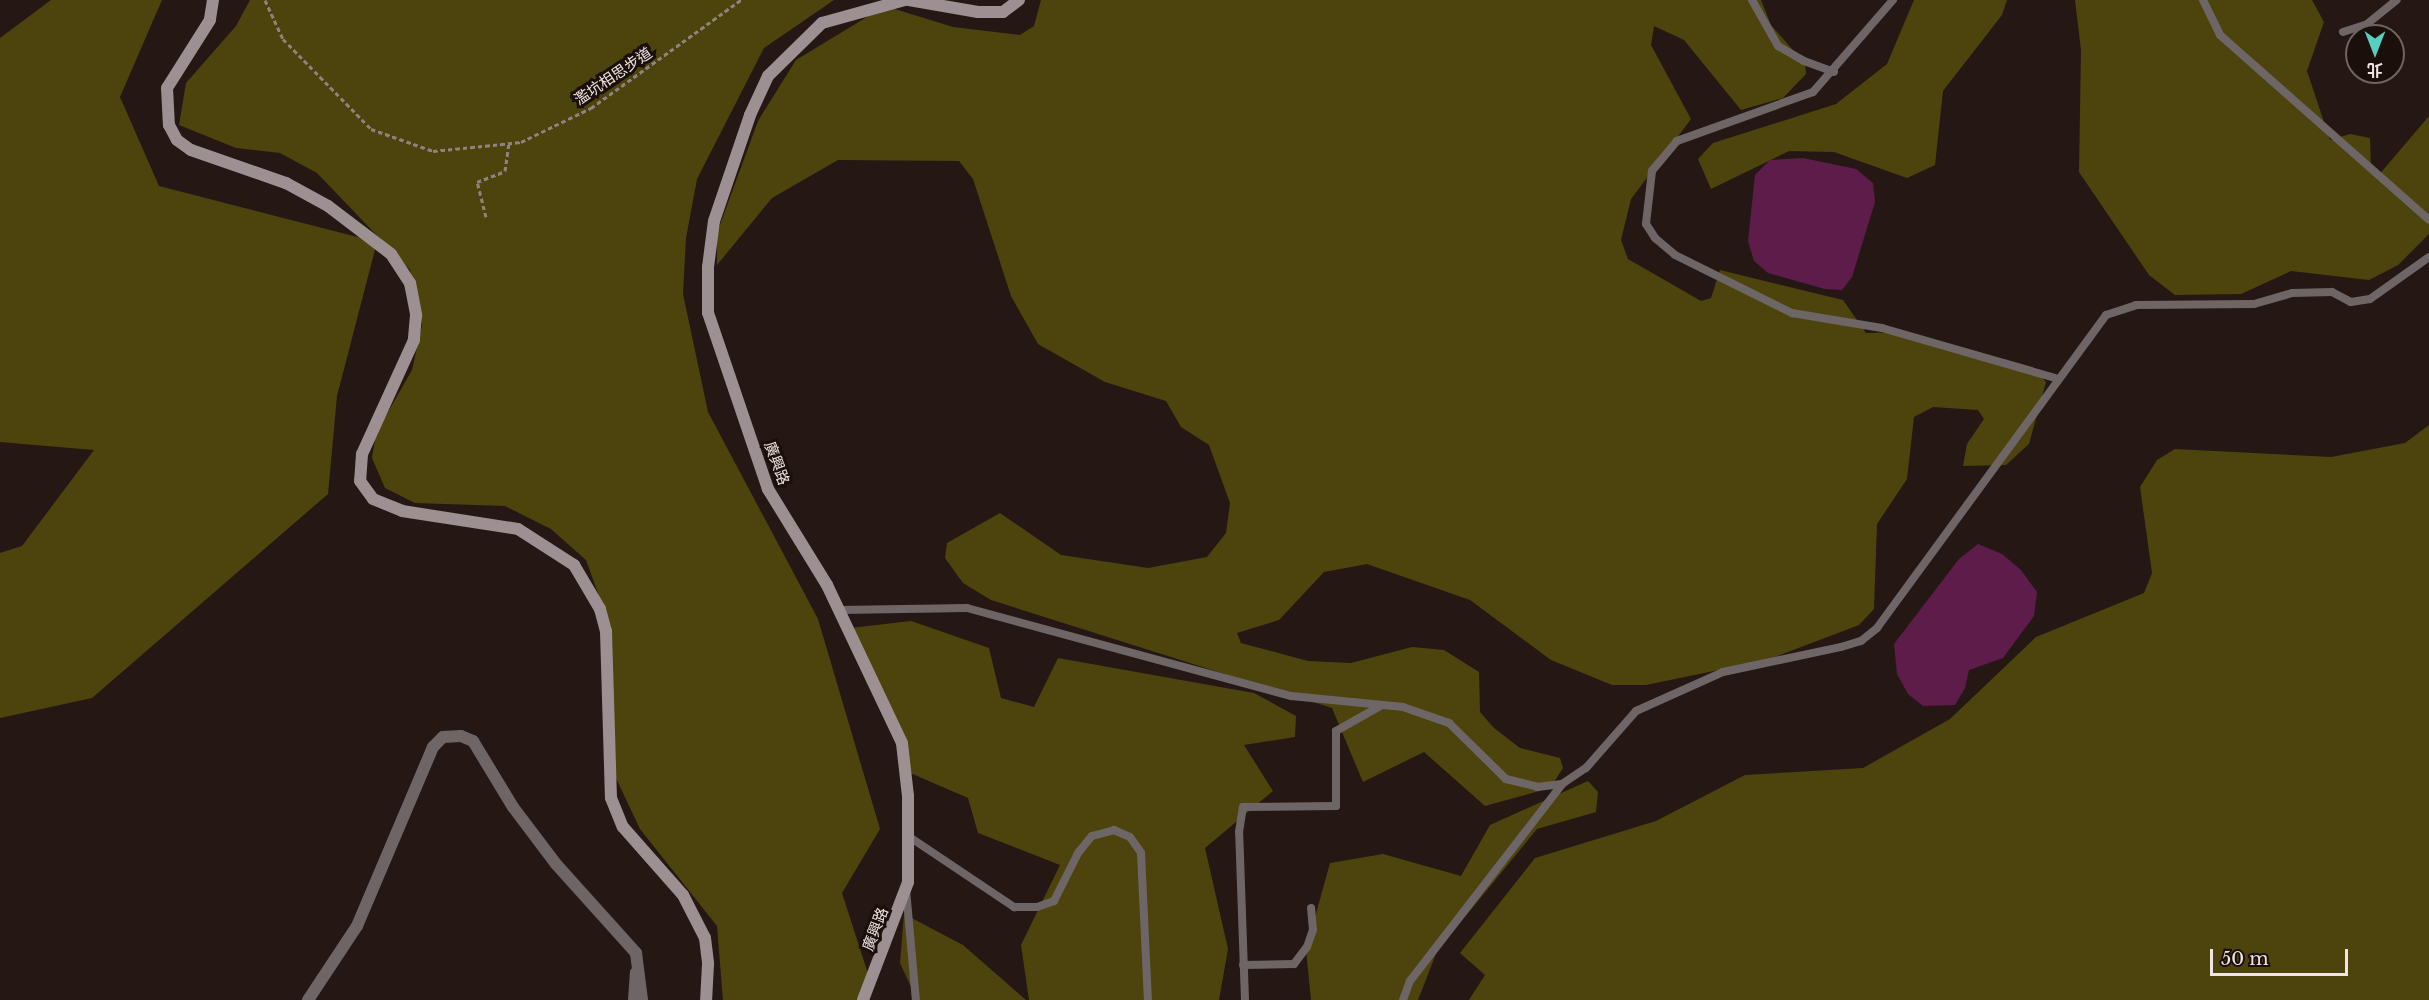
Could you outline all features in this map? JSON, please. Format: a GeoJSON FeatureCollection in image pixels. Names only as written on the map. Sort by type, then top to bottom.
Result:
{"type":"FeatureCollection","features":[{"type":"Feature","properties":{"kind":"street"},"geometry":{"type":"LineString","coordinates":[[213,0],[210,20],[167,88],[169,125],[177,140],[191,150],[286,183],[328,206],[391,254],[410,283],[416,315],[414,340],[362,454],[360,481],[373,499],[402,511],[518,529],[574,565],[600,609],[606,631],[611,798],[624,827],[683,895],[705,938],[708,964],[706,1000]]}},
{"type":"Feature","properties":{"kind":"street","name":"廣興路"},"geometry":{"type":"LineString","coordinates":[[863,1000],[906,888],[908,836],[902,743],[839,610],[768,489],[708,313],[708,267],[714,220],[750,115],[768,76],[822,23],[907,0],[1003,12],[1019,0]]}},
{"type":"Feature","properties":{"kind":"street"},"geometry":{"type":"LineString","coordinates":[[308,1000],[357,926],[433,747],[443,737],[461,736],[474,741],[513,807],[556,864],[636,953],[642,1000]]}},
{"type":"Feature","properties":{"kind":"lane"},"geometry":{"type":"LineString","coordinates":[[1752,0],[1778,46],[1804,61],[1834,72]]}},
{"type":"Feature","properties":{"kind":"lane"},"geometry":{"type":"LineString","coordinates":[[1893,0],[1834,72],[1813,92],[1677,141],[1665,153],[1653,171],[1646,205],[1646,224],[1655,238],[1675,255],[1792,313],[1882,328],[2059,379]]}},
{"type":"Feature","properties":{"kind":"lane"},"geometry":{"type":"LineString","coordinates":[[2204,0],[2220,35],[2429,220]]}},
{"type":"Feature","properties":{"kind":"lane"},"geometry":{"type":"LineString","coordinates":[[2343,32],[2367,24],[2397,0]]}},
{"type":"Feature","properties":{"kind":"lane"},"geometry":{"type":"LineString","coordinates":[[1403,1000],[1410,981],[1562,784],[1586,768],[1636,711],[1723,672],[1861,641],[1895,608],[2106,315],[2136,305],[2254,304],[2292,293],[2332,292],[2352,302],[2370,299],[2429,257]]}},
{"type":"Feature","properties":{"kind":"lane"},"geometry":{"type":"LineString","coordinates":[[839,610],[967,608],[1291,696],[1403,707],[1449,723],[1506,779],[1537,787],[1562,784]]}},
{"type":"Feature","properties":{"kind":"lane"},"geometry":{"type":"LineString","coordinates":[[1245,1000],[1239,832],[1243,807],[1336,806],[1336,731],[1383,705]]}},
{"type":"Feature","properties":{"kind":"lane"},"geometry":{"type":"LineString","coordinates":[[908,836],[1014,907],[1037,908],[1054,901],[1078,853],[1092,836],[1114,830],[1130,837],[1141,853],[1148,1000]]}},
{"type":"Feature","properties":{"kind":"lane"},"geometry":{"type":"LineString","coordinates":[[906,888],[912,925],[916,1000]]}},
{"type":"Feature","properties":{"kind":"lane"},"geometry":{"type":"LineString","coordinates":[[1243,965],[1294,964],[1307,947],[1313,930],[1311,908]]}},
{"type":"Feature","properties":{"kind":"lane"},"geometry":{"type":"LineString","coordinates":[[632,1000],[636,953]]}},
{"type":"Feature","properties":{"kind":"path","name":"濫坑相思步道"},"geometry":{"type":"LineString","coordinates":[[265,0],[283,39],[371,129],[433,151],[521,142],[591,108],[741,0]]}},
{"type":"Feature","properties":{"kind":"path"},"geometry":{"type":"LineString","coordinates":[[486,216],[477,182],[505,171],[508,143]]}},
{"type":"Feature","properties":{"kind":"shaded area"},"geometry":{"type":"Polygon","coordinates":[[[51,0],[162,0],[120,97],[159,186],[377,242],[337,396],[328,494],[92,698],[0,718],[0,553],[22,546],[94,450],[0,442],[0,38],[51,0]]]}},
{"type":"Feature","properties":{"kind":"shaded area"},"geometry":{"type":"Polygon","coordinates":[[[250,0],[834,0],[764,48],[697,179],[686,238],[683,294],[708,412],[818,619],[880,829],[842,893],[870,980],[860,1000],[723,1000],[717,926],[640,829],[614,774],[612,632],[586,560],[551,529],[505,506],[415,503],[385,488],[372,458],[376,433],[412,370],[422,325],[410,270],[317,173],[280,153],[236,148],[179,125],[186,83],[236,26],[250,0]]]}},
{"type":"Feature","properties":{"kind":"shaded area"},"geometry":{"type":"Polygon","coordinates":[[[1041,0],[1761,0],[1771,25],[1805,64],[1806,74],[1783,98],[1741,110],[1684,40],[1654,26],[1651,45],[1691,119],[1631,199],[1621,240],[1628,259],[1701,301],[1711,298],[1720,270],[1843,300],[1866,333],[1908,332],[2033,367],[2046,382],[2029,444],[2006,465],[1963,466],[1967,444],[1984,419],[1978,410],[1933,407],[1914,417],[1907,479],[1877,524],[1874,609],[1859,625],[1767,660],[1646,685],[1612,685],[1551,660],[1470,600],[1367,564],[1324,572],[1279,620],[1237,633],[1241,643],[1308,661],[1351,663],[1412,647],[1444,650],[1479,672],[1480,712],[1494,728],[1520,748],[1560,758],[1563,768],[1550,788],[1485,806],[1424,752],[1363,782],[1332,708],[991,600],[963,583],[945,558],[947,543],[1000,513],[1061,555],[1148,568],[1207,557],[1226,533],[1230,503],[1209,445],[1181,427],[1166,401],[1105,382],[1038,344],[1011,296],[973,179],[959,161],[838,160],[772,198],[717,265],[717,233],[758,121],[796,60],[885,6],[953,27],[1020,35],[1034,26],[1041,0]]]}},
{"type":"Feature","properties":{"kind":"shaded area"},"geometry":{"type":"Polygon","coordinates":[[[1914,0],[2007,0],[2002,15],[1943,91],[1935,165],[1907,178],[1834,152],[1789,151],[1711,189],[1698,159],[1713,143],[1836,104],[1887,64],[1914,0]]]}},
{"type":"Feature","properties":{"kind":"shaded area"},"geometry":{"type":"Polygon","coordinates":[[[2075,0],[2312,0],[2324,22],[2307,71],[2330,140],[2350,134],[2370,138],[2371,169],[2378,176],[2429,116],[2429,234],[2398,265],[2369,280],[2291,271],[2241,294],[2175,295],[2149,275],[2079,172],[2081,50],[2075,0]]]}},
{"type":"Feature","properties":{"kind":"shaded area"},"geometry":{"type":"Polygon","coordinates":[[[1803,158],[1856,169],[1873,183],[1875,202],[1852,277],[1842,290],[1825,289],[1768,273],[1754,261],[1748,241],[1755,175],[1770,160],[1803,158]]]}},
{"type":"Feature","properties":{"kind":"shaded area"},"geometry":{"type":"Polygon","coordinates":[[[2429,425],[2429,1000],[1469,1000],[1485,975],[1460,953],[1535,858],[1656,821],[1745,775],[1863,768],[1950,719],[2036,637],[2144,593],[2152,573],[2140,487],[2157,460],[2175,449],[2331,457],[2405,443],[2429,425]]]}},
{"type":"Feature","properties":{"kind":"shaded area"},"geometry":{"type":"Polygon","coordinates":[[[1978,544],[2002,554],[2021,570],[2037,592],[2034,616],[2003,658],[1969,670],[1965,688],[1955,705],[1923,706],[1908,694],[1897,674],[1894,644],[1959,559],[1978,544]]]}},
{"type":"Feature","properties":{"kind":"shaded area"},"geometry":{"type":"Polygon","coordinates":[[[911,621],[989,648],[1001,698],[1034,707],[1058,658],[1254,693],[1296,716],[1295,737],[1244,745],[1273,791],[1205,848],[1228,949],[1219,1000],[1029,1000],[1021,945],[1060,865],[978,833],[968,798],[908,772],[851,628],[911,621]]]}},
{"type":"Feature","properties":{"kind":"shaded area"},"geometry":{"type":"Polygon","coordinates":[[[1588,781],[1598,792],[1596,812],[1537,829],[1437,951],[1418,1000],[1311,1000],[1306,950],[1330,863],[1383,854],[1461,876],[1490,825],[1588,781]]]}},
{"type":"Feature","properties":{"kind":"shaded area"},"geometry":{"type":"Polygon","coordinates":[[[904,914],[963,945],[1026,1000],[917,1000],[900,963],[904,914]]]}}]}
